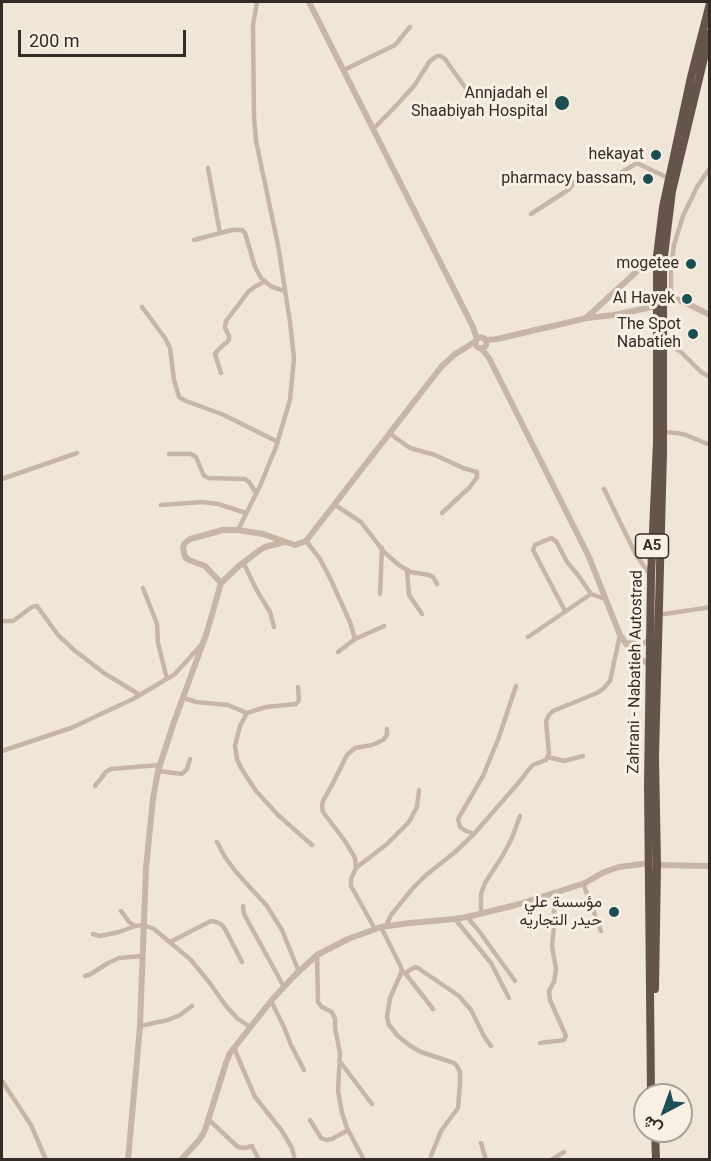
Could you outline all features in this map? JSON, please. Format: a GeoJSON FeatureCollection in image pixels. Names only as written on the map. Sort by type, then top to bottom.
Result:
{"type":"FeatureCollection","features":[{"type":"Feature","properties":{"kind":"highway","name":"Zahrani - Nabatieh Autostrad"},"geometry":{"type":"LineString","coordinates":[[653,1083],[651,576],[657,442],[657,256],[663,207],[691,77],[710,3]]}},
{"type":"Feature","properties":{"kind":"highway","name":"Zahrani - Nabatieh Autostrad"},"geometry":{"type":"LineString","coordinates":[[652,738],[658,615],[664,345],[668,297],[663,264],[672,191],[710,33]]}},
{"type":"Feature","properties":{"kind":"highway"},"geometry":{"type":"LineString","coordinates":[[653,1143],[654,1160]]}},
{"type":"Feature","properties":{"kind":"street"},"geometry":{"type":"LineString","coordinates":[[238,530],[278,442],[290,400],[294,358],[276,236],[256,141],[253,25],[257,2]]}},
{"type":"Feature","properties":{"kind":"street"},"geometry":{"type":"LineString","coordinates":[[309,2],[588,557],[620,636],[632,652],[651,665]]}},
{"type":"Feature","properties":{"kind":"street"},"geometry":{"type":"LineString","coordinates":[[344,70],[395,45],[410,27]]}},
{"type":"Feature","properties":{"kind":"street"},"geometry":{"type":"LineString","coordinates":[[373,129],[414,86],[436,56],[445,59],[472,97]]}},
{"type":"Feature","properties":{"kind":"street"},"geometry":{"type":"LineString","coordinates":[[531,214],[568,190],[581,176],[588,175],[604,183],[637,163],[670,179]]}},
{"type":"Feature","properties":{"kind":"street"},"geometry":{"type":"LineString","coordinates":[[207,168],[220,233]]}},
{"type":"Feature","properties":{"kind":"street"},"geometry":{"type":"LineString","coordinates":[[710,168],[697,187],[683,216],[674,245],[668,297],[710,315]]}},
{"type":"Feature","properties":{"kind":"street"},"geometry":{"type":"LineString","coordinates":[[194,240],[237,229],[243,231],[257,273],[264,282],[285,291]]}},
{"type":"Feature","properties":{"kind":"street"},"geometry":{"type":"LineString","coordinates":[[587,318],[657,256]]}},
{"type":"Feature","properties":{"kind":"street"},"geometry":{"type":"LineString","coordinates":[[221,373],[215,354],[229,340],[225,323],[249,291],[264,282]]}},
{"type":"Feature","properties":{"kind":"street"},"geometry":{"type":"LineString","coordinates":[[221,583],[205,566],[185,557],[184,544],[201,535],[223,530],[262,534],[295,545],[306,541],[441,367],[454,354],[497,339],[587,318],[657,306]]}},
{"type":"Feature","properties":{"kind":"street"},"geometry":{"type":"LineString","coordinates":[[142,307],[170,348],[172,372],[179,397],[224,415],[278,442]]}},
{"type":"Feature","properties":{"kind":"street"},"geometry":{"type":"LineString","coordinates":[[664,345],[680,351],[701,372],[710,377]]}},
{"type":"Feature","properties":{"kind":"street"},"geometry":{"type":"LineString","coordinates":[[663,432],[686,435],[710,445]]}},
{"type":"Feature","properties":{"kind":"street"},"geometry":{"type":"LineString","coordinates":[[389,433],[410,448],[421,450],[477,472],[477,477],[470,487],[442,513]]}},
{"type":"Feature","properties":{"kind":"street"},"geometry":{"type":"LineString","coordinates":[[2,479],[76,453]]}},
{"type":"Feature","properties":{"kind":"street"},"geometry":{"type":"LineString","coordinates":[[169,454],[191,454],[196,457],[204,476],[245,479],[256,493]]}},
{"type":"Feature","properties":{"kind":"street"},"geometry":{"type":"LineString","coordinates":[[604,489],[636,555],[651,576]]}},
{"type":"Feature","properties":{"kind":"street"},"geometry":{"type":"LineString","coordinates":[[161,505],[203,502],[246,513]]}},
{"type":"Feature","properties":{"kind":"street"},"geometry":{"type":"LineString","coordinates":[[334,505],[361,522],[382,548],[407,570],[429,575],[437,584]]}},
{"type":"Feature","properties":{"kind":"street"},"geometry":{"type":"LineString","coordinates":[[565,611],[533,550],[535,545],[550,538],[554,539],[567,562],[591,594],[605,599]]}},
{"type":"Feature","properties":{"kind":"street"},"geometry":{"type":"LineString","coordinates":[[306,541],[330,578],[356,639]]}},
{"type":"Feature","properties":{"kind":"street"},"geometry":{"type":"LineString","coordinates":[[128,1160],[140,1026],[146,868],[153,799],[159,768],[215,609],[221,583],[243,562],[265,547],[284,542]]}},
{"type":"Feature","properties":{"kind":"street"},"geometry":{"type":"LineString","coordinates":[[380,594],[382,548]]}},
{"type":"Feature","properties":{"kind":"street"},"geometry":{"type":"LineString","coordinates":[[243,562],[270,612],[274,627]]}},
{"type":"Feature","properties":{"kind":"street"},"geometry":{"type":"LineString","coordinates":[[407,570],[409,595],[422,614]]}},
{"type":"Feature","properties":{"kind":"street"},"geometry":{"type":"LineString","coordinates":[[143,588],[158,624],[158,643],[167,679]]}},
{"type":"Feature","properties":{"kind":"street"},"geometry":{"type":"LineString","coordinates":[[528,637],[591,594]]}},
{"type":"Feature","properties":{"kind":"street"},"geometry":{"type":"LineString","coordinates":[[2,621],[13,621],[32,607],[37,606],[63,641],[104,673],[140,694]]}},
{"type":"Feature","properties":{"kind":"street"},"geometry":{"type":"LineString","coordinates":[[658,615],[710,607]]}},
{"type":"Feature","properties":{"kind":"street"},"geometry":{"type":"LineString","coordinates":[[338,652],[356,639],[384,626]]}},
{"type":"Feature","properties":{"kind":"street"},"geometry":{"type":"LineString","coordinates":[[381,927],[419,882],[474,834],[529,769],[548,758],[546,721],[549,715],[553,711],[604,688],[610,681],[620,636]]}},
{"type":"Feature","properties":{"kind":"street"},"geometry":{"type":"LineString","coordinates":[[626,643],[641,644],[651,640]]}},
{"type":"Feature","properties":{"kind":"street"},"geometry":{"type":"LineString","coordinates":[[2,751],[71,728],[140,694],[175,674],[202,643]]}},
{"type":"Feature","properties":{"kind":"street"},"geometry":{"type":"LineString","coordinates":[[474,834],[460,827],[458,819],[483,776],[516,686]]}},
{"type":"Feature","properties":{"kind":"street"},"geometry":{"type":"LineString","coordinates":[[183,698],[196,702],[228,705],[247,713],[266,707],[296,704],[300,695],[298,687]]}},
{"type":"Feature","properties":{"kind":"street"},"geometry":{"type":"LineString","coordinates":[[247,713],[240,726],[235,746],[241,768],[267,804],[312,845]]}},
{"type":"Feature","properties":{"kind":"street"},"geometry":{"type":"LineString","coordinates":[[387,729],[387,735],[383,740],[355,748],[347,755],[322,804],[323,812],[353,854],[357,864],[351,885],[381,927],[404,972],[433,1009]]}},
{"type":"Feature","properties":{"kind":"street"},"geometry":{"type":"LineString","coordinates":[[548,758],[564,760],[583,756]]}},
{"type":"Feature","properties":{"kind":"street"},"geometry":{"type":"LineString","coordinates":[[95,786],[111,769],[159,768],[182,774],[190,759]]}},
{"type":"Feature","properties":{"kind":"street"},"geometry":{"type":"LineString","coordinates":[[356,868],[387,844],[409,822],[417,807],[419,790]]}},
{"type":"Feature","properties":{"kind":"street"},"geometry":{"type":"LineString","coordinates":[[481,912],[481,894],[485,883],[512,838],[520,816]]}},
{"type":"Feature","properties":{"kind":"street"},"geometry":{"type":"LineString","coordinates":[[217,842],[236,873],[267,906],[282,930],[299,972]]}},
{"type":"Feature","properties":{"kind":"street"},"geometry":{"type":"LineString","coordinates":[[181,1160],[205,1130],[226,1063],[234,1048],[271,1001],[317,956],[348,939],[381,927],[455,919],[516,905],[582,883],[620,867],[653,864],[710,866]]}},
{"type":"Feature","properties":{"kind":"street"},"geometry":{"type":"LineString","coordinates":[[582,883],[601,931]]}},
{"type":"Feature","properties":{"kind":"street"},"geometry":{"type":"LineString","coordinates":[[540,1042],[564,1040],[566,1036],[550,1000],[549,991],[554,982],[556,969],[552,946],[554,893]]}},
{"type":"Feature","properties":{"kind":"street"},"geometry":{"type":"LineString","coordinates":[[243,906],[244,914],[284,987]]}},
{"type":"Feature","properties":{"kind":"street"},"geometry":{"type":"LineString","coordinates":[[122,911],[129,922],[135,926]]}},
{"type":"Feature","properties":{"kind":"street"},"geometry":{"type":"LineString","coordinates":[[466,916],[515,981]]}},
{"type":"Feature","properties":{"kind":"street"},"geometry":{"type":"LineString","coordinates":[[455,919],[491,963],[509,998]]}},
{"type":"Feature","properties":{"kind":"street"},"geometry":{"type":"LineString","coordinates":[[170,942],[210,921],[216,922],[225,929],[242,962]]}},
{"type":"Feature","properties":{"kind":"street"},"geometry":{"type":"LineString","coordinates":[[93,934],[100,936],[144,925],[154,929],[197,967],[226,1006],[250,1027]]}},
{"type":"Feature","properties":{"kind":"street"},"geometry":{"type":"LineString","coordinates":[[85,976],[119,958],[142,956]]}},
{"type":"Feature","properties":{"kind":"street"},"geometry":{"type":"LineString","coordinates":[[317,956],[318,1002],[334,1014],[341,1063],[338,1089],[342,1113],[364,1160]]}},
{"type":"Feature","properties":{"kind":"street"},"geometry":{"type":"LineString","coordinates":[[431,1156],[441,1131],[458,1108],[460,1072],[454,1063],[421,1052],[409,1045],[389,1024],[387,1017],[390,998],[404,972],[414,967],[418,968],[459,996],[471,1010],[479,1029],[491,1046]]}},
{"type":"Feature","properties":{"kind":"street"},"geometry":{"type":"LineString","coordinates":[[271,1001],[304,1070]]}},
{"type":"Feature","properties":{"kind":"street"},"geometry":{"type":"LineString","coordinates":[[140,1026],[168,1020],[192,1006]]}},
{"type":"Feature","properties":{"kind":"street"},"geometry":{"type":"LineString","coordinates":[[234,1048],[255,1097],[282,1131],[295,1160]]}},
{"type":"Feature","properties":{"kind":"street"},"geometry":{"type":"LineString","coordinates":[[341,1063],[372,1104]]}},
{"type":"Feature","properties":{"kind":"street"},"geometry":{"type":"LineString","coordinates":[[2,1081],[31,1125],[46,1160]]}},
{"type":"Feature","properties":{"kind":"street"},"geometry":{"type":"LineString","coordinates":[[208,1119],[238,1147],[251,1146],[259,1160]]}},
{"type":"Feature","properties":{"kind":"street"},"geometry":{"type":"LineString","coordinates":[[310,1120],[321,1138],[326,1140],[348,1130]]}},
{"type":"Feature","properties":{"kind":"street"},"geometry":{"type":"LineString","coordinates":[[481,1143],[486,1160]]}},
{"type":"Feature","properties":{"kind":"street"},"geometry":{"type":"LineString","coordinates":[[551,1160],[564,1152]]}},
{"type":"Feature","properties":{"kind":"place","name":"Annjadah el Shaabiyah Hospital"},"geometry":{"type":"Point","coordinates":[562,103]}},
{"type":"Feature","properties":{"kind":"place","name":"hekayat"},"geometry":{"type":"Point","coordinates":[656,155]}},
{"type":"Feature","properties":{"kind":"place","name":"pharmacy bassam,"},"geometry":{"type":"Point","coordinates":[648,179]}},
{"type":"Feature","properties":{"kind":"place","name":"mogetee"},"geometry":{"type":"Point","coordinates":[691,264]}},
{"type":"Feature","properties":{"kind":"place","name":"Al Hayek"},"geometry":{"type":"Point","coordinates":[687,299]}},
{"type":"Feature","properties":{"kind":"place","name":"The Spot Nabatieh"},"geometry":{"type":"Point","coordinates":[693,334]}},
{"type":"Feature","properties":{"kind":"place","name":"مؤسسة علي حيدر التجاريه"},"geometry":{"type":"Point","coordinates":[614,912]}}]}
